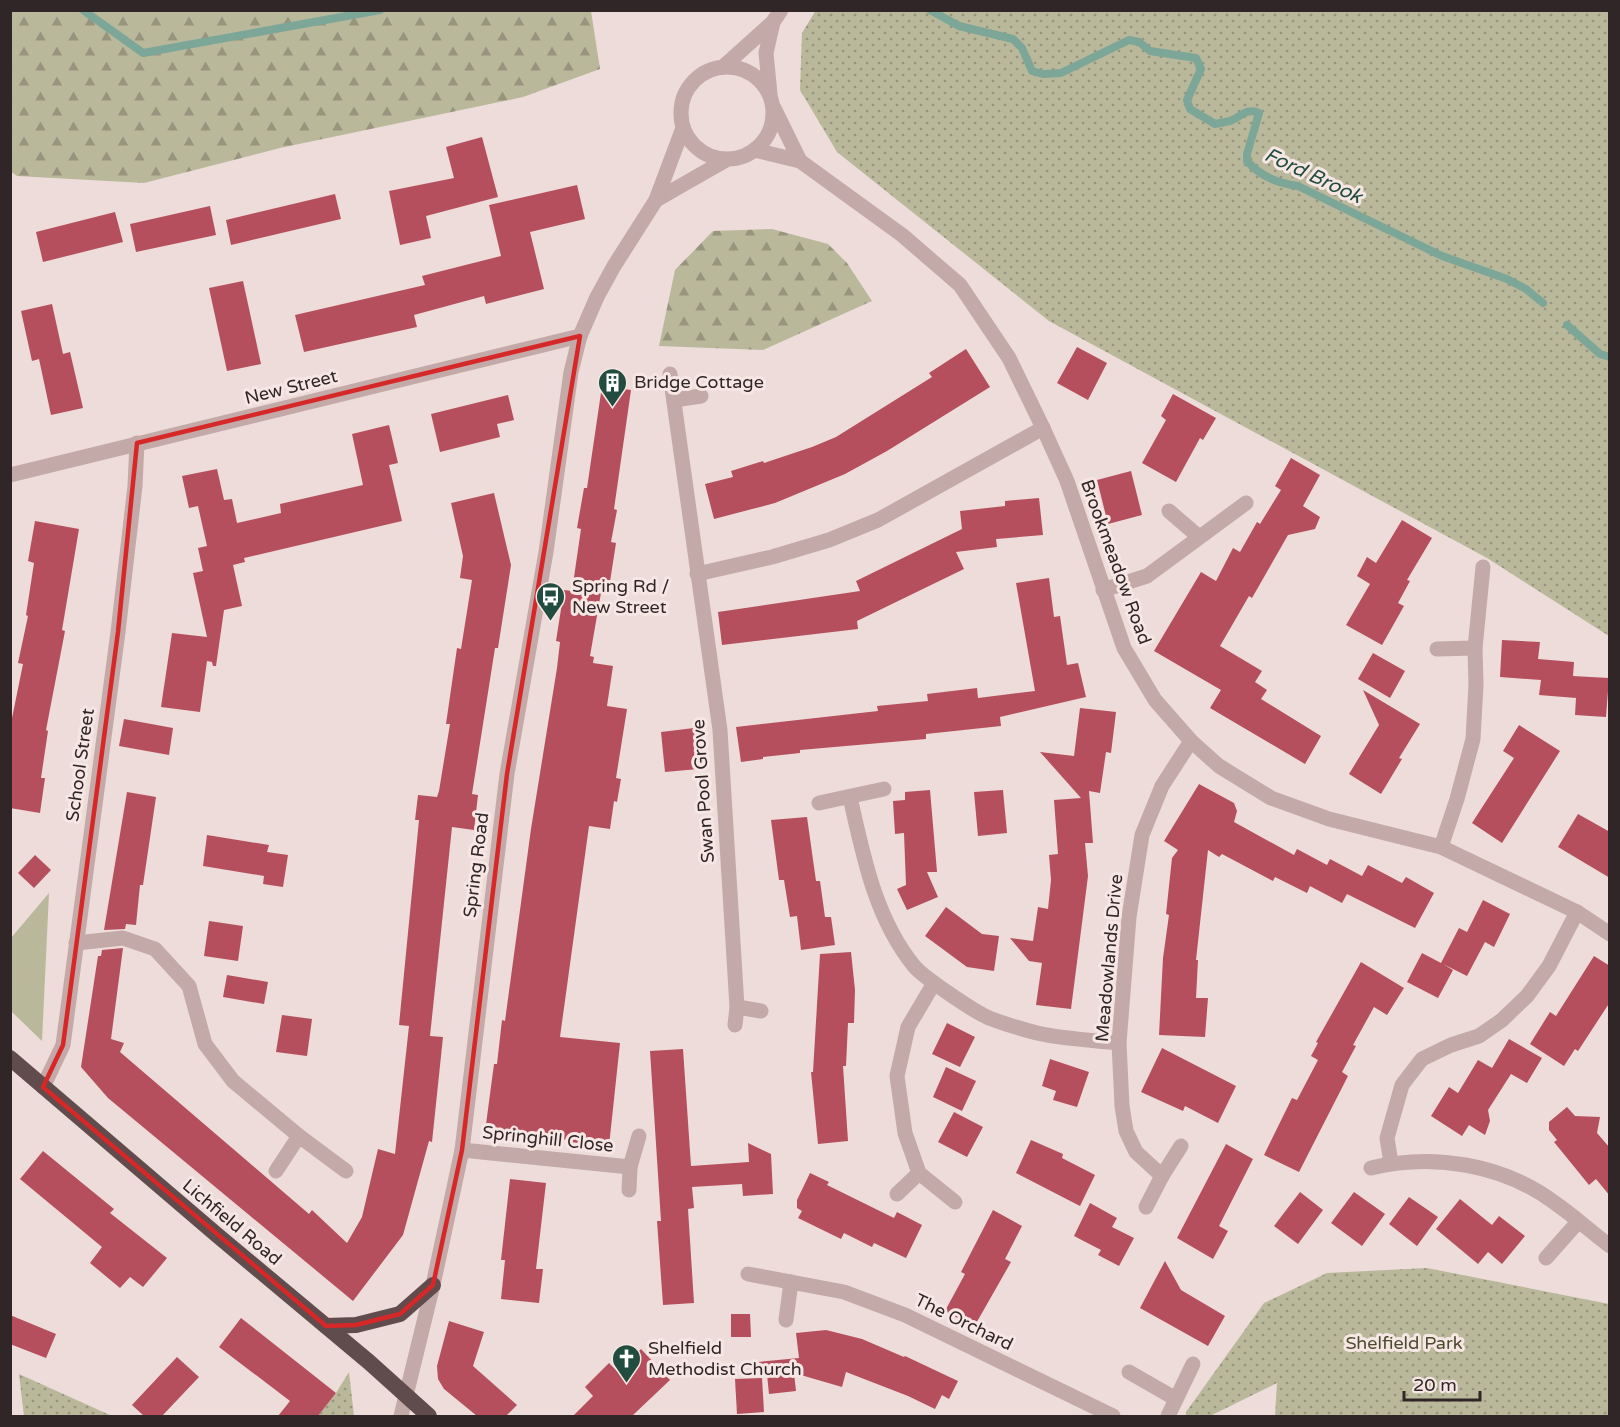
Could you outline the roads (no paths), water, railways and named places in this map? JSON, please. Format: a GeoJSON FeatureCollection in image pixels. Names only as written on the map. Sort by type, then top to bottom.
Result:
{"type":"FeatureCollection","features":[{"type":"Feature","properties":{"kind":"highway","name":"Lichfield Road"},"geometry":{"type":"LineString","coordinates":[[10,1059],[429,1416]]}},
{"type":"Feature","properties":{"kind":"highway"},"geometry":{"type":"LineString","coordinates":[[326,1326],[356,1325],[400,1314],[433,1285]]}},
{"type":"Feature","properties":{"kind":"street"},"geometry":{"type":"LineString","coordinates":[[724,66],[777,16]]}},
{"type":"Feature","properties":{"kind":"street"},"geometry":{"type":"LineString","coordinates":[[656,200],[726,160],[741,157],[755,150],[765,141],[771,127],[772,101],[766,53],[777,16]]}},
{"type":"Feature","properties":{"kind":"street"},"geometry":{"type":"LineString","coordinates":[[726,160],[702,153],[690,142],[682,128],[680,109],[683,94],[692,80],[708,70],[724,66],[743,69],[758,80],[772,101]]}},
{"type":"Feature","properties":{"kind":"street","name":"Brookmeadow Road"},"geometry":{"type":"LineString","coordinates":[[772,101],[800,162]]}},
{"type":"Feature","properties":{"kind":"street","name":"Spring Road"},"geometry":{"type":"LineString","coordinates":[[401,1416],[433,1285],[462,1150],[507,774],[546,552],[571,372],[580,336],[597,297],[656,200],[682,128]]}},
{"type":"Feature","properties":{"kind":"street","name":"Brookmeadow Road"},"geometry":{"type":"LineString","coordinates":[[755,150],[800,162],[902,235],[960,285],[1009,358],[1044,428],[1067,481],[1124,648],[1155,700],[1191,741],[1219,766],[1271,798],[1329,819],[1441,847],[1577,912],[1610,934]]}},
{"type":"Feature","properties":{"kind":"street","name":"New Street"},"geometry":{"type":"LineString","coordinates":[[10,475],[580,336]]}},
{"type":"Feature","properties":{"kind":"street","name":"Swan Pool Grove"},"geometry":{"type":"LineString","coordinates":[[670,374],[720,730],[737,1007],[735,1025]]}},
{"type":"Feature","properties":{"kind":"street"},"geometry":{"type":"LineString","coordinates":[[674,400],[701,396]]}},
{"type":"Feature","properties":{"kind":"street"},"geometry":{"type":"LineString","coordinates":[[697,574],[830,540],[868,524],[1044,428]]}},
{"type":"Feature","properties":{"kind":"street","name":"School Street"},"geometry":{"type":"LineString","coordinates":[[43,1087],[63,1045],[118,632],[135,486],[137,443]]}},
{"type":"Feature","properties":{"kind":"street"},"geometry":{"type":"LineString","coordinates":[[1103,590],[1147,576],[1246,503]]}},
{"type":"Feature","properties":{"kind":"street"},"geometry":{"type":"LineString","coordinates":[[1169,512],[1199,537]]}},
{"type":"Feature","properties":{"kind":"street"},"geometry":{"type":"LineString","coordinates":[[1441,847],[1473,740],[1476,685],[1475,648],[1483,567]]}},
{"type":"Feature","properties":{"kind":"street"},"geometry":{"type":"LineString","coordinates":[[1437,649],[1475,648]]}},
{"type":"Feature","properties":{"kind":"street","name":"Meadowlands Drive"},"geometry":{"type":"LineString","coordinates":[[1162,1176],[1136,1152],[1126,1131],[1122,1106],[1119,1043],[1129,917],[1142,835],[1162,786],[1191,741]]}},
{"type":"Feature","properties":{"kind":"street"},"geometry":{"type":"LineString","coordinates":[[819,803],[884,789]]}},
{"type":"Feature","properties":{"kind":"street"},"geometry":{"type":"LineString","coordinates":[[850,796],[863,858],[877,898],[895,935],[915,967],[934,983],[987,1017],[1039,1034],[1119,1043]]}},
{"type":"Feature","properties":{"kind":"street"},"geometry":{"type":"LineString","coordinates":[[1391,1163],[1387,1138],[1402,1084],[1422,1059],[1451,1045],[1479,1036],[1502,1020],[1527,996],[1550,966],[1577,912]]}},
{"type":"Feature","properties":{"kind":"street"},"geometry":{"type":"LineString","coordinates":[[76,943],[123,938],[155,949],[189,986],[205,1044],[233,1081],[299,1136],[346,1171]]}},
{"type":"Feature","properties":{"kind":"street"},"geometry":{"type":"LineString","coordinates":[[934,983],[908,1027],[897,1076],[905,1133],[919,1173],[955,1202]]}},
{"type":"Feature","properties":{"kind":"street"},"geometry":{"type":"LineString","coordinates":[[737,1007],[761,1011]]}},
{"type":"Feature","properties":{"kind":"street"},"geometry":{"type":"LineString","coordinates":[[276,1171],[299,1136]]}},
{"type":"Feature","properties":{"kind":"street","name":"Springhill Close"},"geometry":{"type":"LineString","coordinates":[[628,1190],[630,1167],[639,1136]]}},
{"type":"Feature","properties":{"kind":"street"},"geometry":{"type":"LineString","coordinates":[[1146,1208],[1181,1146]]}},
{"type":"Feature","properties":{"kind":"street","name":"Springhill Close"},"geometry":{"type":"LineString","coordinates":[[462,1150],[630,1167]]}},
{"type":"Feature","properties":{"kind":"street"},"geometry":{"type":"LineString","coordinates":[[1371,1168],[1391,1163],[1432,1161],[1474,1166],[1522,1182],[1555,1202],[1610,1246]]}},
{"type":"Feature","properties":{"kind":"street"},"geometry":{"type":"LineString","coordinates":[[897,1194],[919,1173]]}},
{"type":"Feature","properties":{"kind":"street"},"geometry":{"type":"LineString","coordinates":[[1546,1258],[1578,1222]]}},
{"type":"Feature","properties":{"kind":"street","name":"The Orchard"},"geometry":{"type":"LineString","coordinates":[[748,1274],[844,1292],[905,1315],[1113,1416]]}},
{"type":"Feature","properties":{"kind":"street"},"geometry":{"type":"LineString","coordinates":[[786,1320],[791,1282]]}},
{"type":"Feature","properties":{"kind":"street"},"geometry":{"type":"LineString","coordinates":[[1168,1416],[1193,1364]]}},
{"type":"Feature","properties":{"kind":"street"},"geometry":{"type":"LineString","coordinates":[[1129,1372],[1176,1399]]}},
{"type":"Feature","properties":{"kind":"waterway","name":"Ford Brook"},"geometry":{"type":"LineString","coordinates":[[83,10],[143,53],[380,10]]}},
{"type":"Feature","properties":{"kind":"waterway","name":"Ford Brook"},"geometry":{"type":"LineString","coordinates":[[930,10],[959,26],[1013,39],[1022,48],[1032,71],[1043,74],[1061,73],[1129,40],[1139,42],[1150,51],[1196,58],[1201,69],[1187,100],[1190,109],[1215,124],[1230,121],[1251,111],[1259,113],[1247,154],[1247,161],[1258,171],[1277,181],[1298,186],[1442,256],[1507,279],[1526,289],[1543,303]]}},
{"type":"Feature","properties":{"kind":"waterway","name":"Ford Brook"},"geometry":{"type":"LineString","coordinates":[[1567,325],[1600,354],[1610,357]]}},
{"type":"Feature","properties":{"kind":"place","name":"Bridge Cottage"},"geometry":{"type":"Point","coordinates":[613,408]}},
{"type":"Feature","properties":{"kind":"place","name":"Spring Rd / New Street"},"geometry":{"type":"Point","coordinates":[551,622]}},
{"type":"Feature","properties":{"kind":"place","name":"Shelfield Methodist Church"},"geometry":{"type":"Point","coordinates":[627,1384]}},
{"type":"Feature","properties":{"kind":"park label","name":"Shelfield Park"},"geometry":{"type":"Point","coordinates":[1404,1343]}}]}
